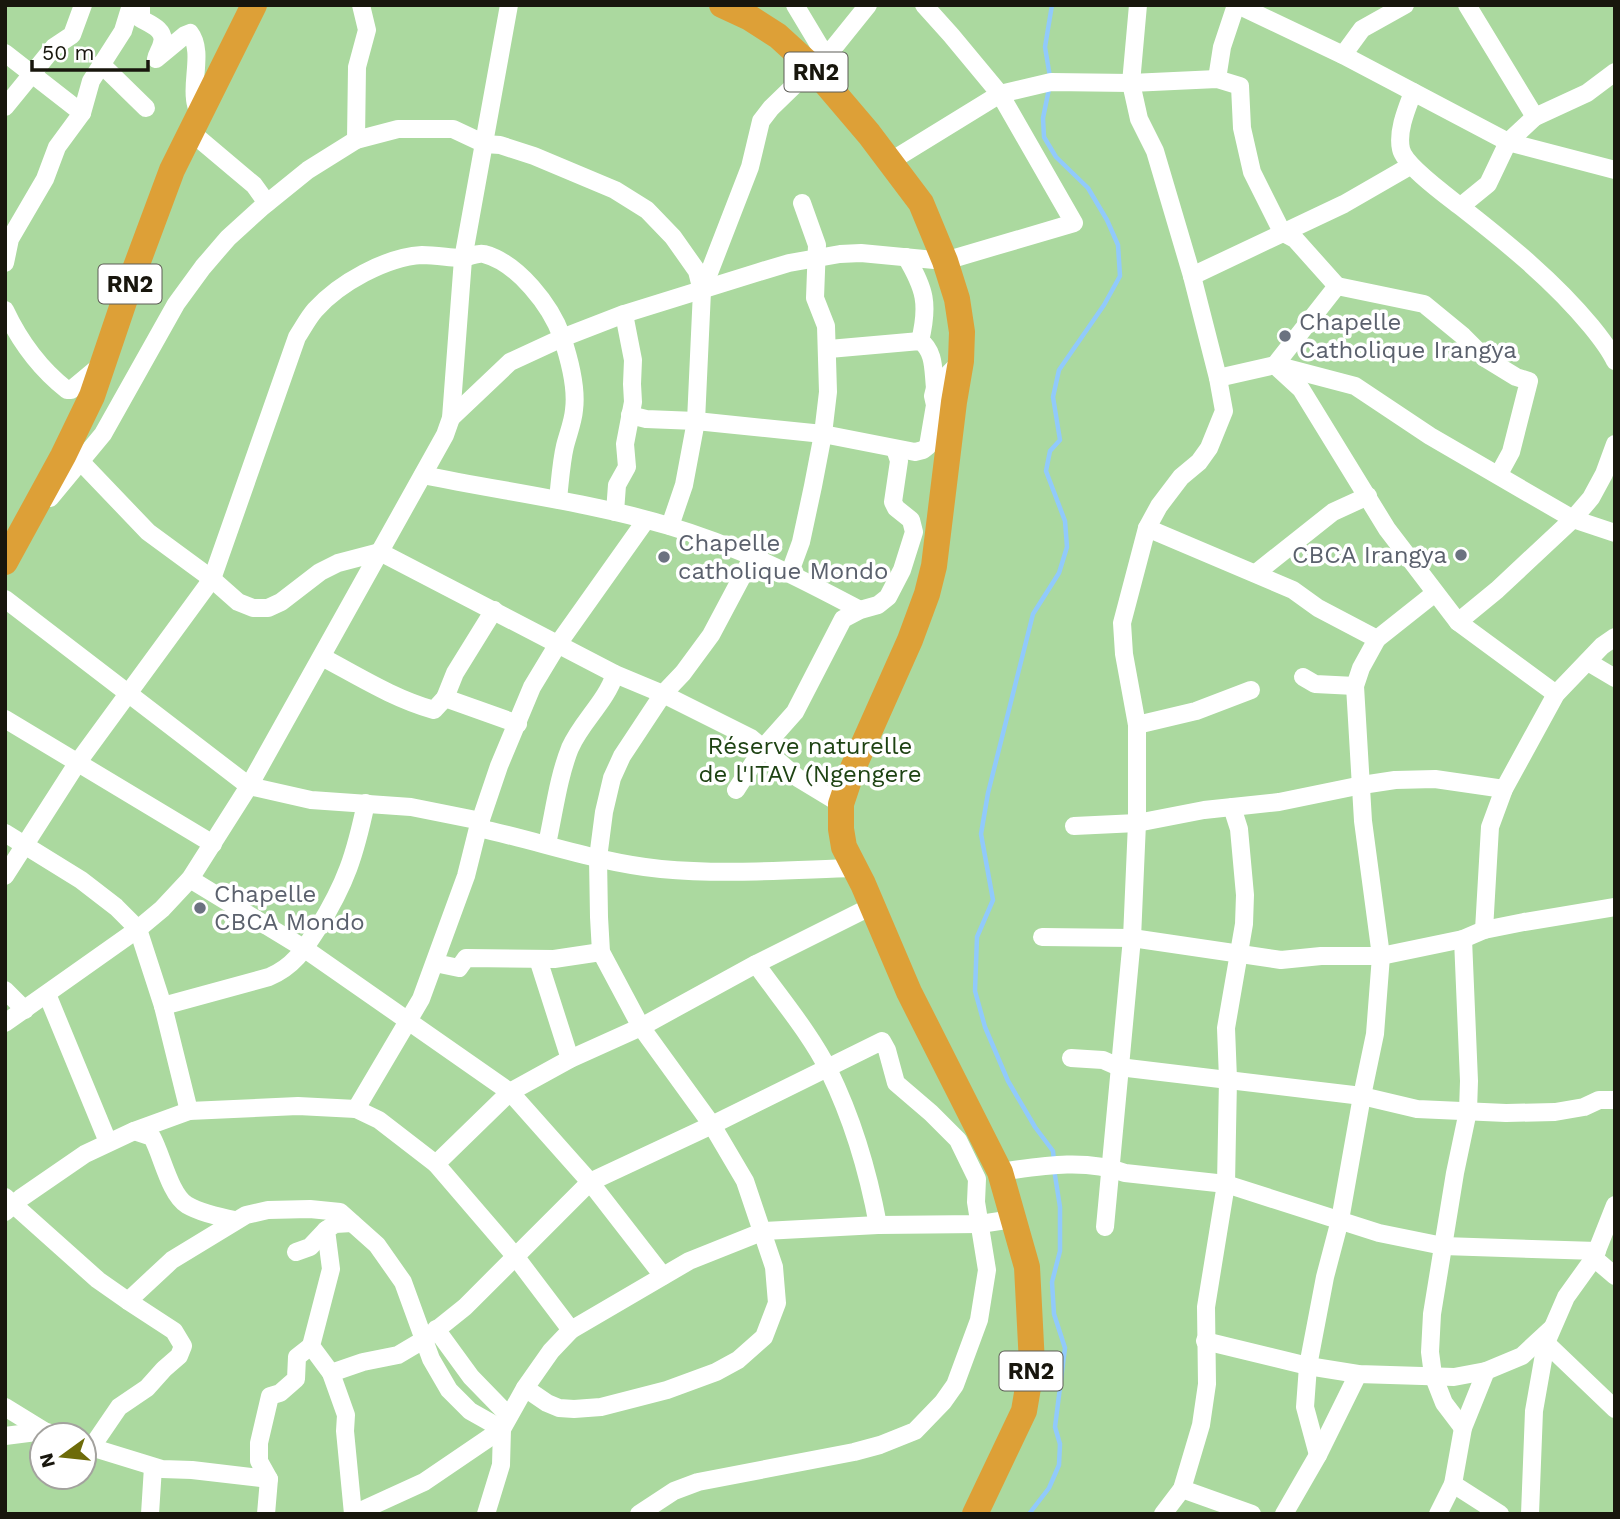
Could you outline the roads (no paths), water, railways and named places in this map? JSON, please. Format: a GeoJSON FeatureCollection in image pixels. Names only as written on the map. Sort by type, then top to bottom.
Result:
{"type":"FeatureCollection","features":[{"type":"Feature","properties":{"kind":"highway","name":"RN2"},"geometry":{"type":"LineString","coordinates":[[5,562],[92,396],[172,170],[254,5]]}},
{"type":"Feature","properties":{"kind":"highway","name":"RN2"},"geometry":{"type":"LineString","coordinates":[[722,5],[750,18],[818,61],[847,106],[921,203],[945,261],[957,299],[962,332],[961,360],[934,566],[927,594],[905,652],[853,768],[841,804],[841,829],[844,847],[909,992],[1000,1172],[1027,1268],[1032,1364],[1024,1411],[975,1514]]}},
{"type":"Feature","properties":{"kind":"street"},"geometry":{"type":"LineString","coordinates":[[5,107],[54,47],[72,35],[83,5]]}},
{"type":"Feature","properties":{"kind":"street"},"geometry":{"type":"LineString","coordinates":[[5,263],[10,239],[45,178],[57,147],[82,113],[91,81],[123,31],[131,5]]}},
{"type":"Feature","properties":{"kind":"street"},"geometry":{"type":"LineString","coordinates":[[141,5],[141,19],[162,34],[163,41],[156,59],[185,35],[192,35],[196,50],[195,123],[254,185],[267,203]]}},
{"type":"Feature","properties":{"kind":"street"},"geometry":{"type":"LineString","coordinates":[[356,140],[357,67],[367,30],[361,5]]}},
{"type":"Feature","properties":{"kind":"street"},"geometry":{"type":"LineString","coordinates":[[5,1023],[138,929],[162,909],[190,879],[249,786],[445,435],[452,418],[463,258],[509,5]]}},
{"type":"Feature","properties":{"kind":"street"},"geometry":{"type":"LineString","coordinates":[[795,5],[818,61]]}},
{"type":"Feature","properties":{"kind":"street"},"geometry":{"type":"LineString","coordinates":[[702,291],[750,167],[761,121],[857,22],[868,5]]}},
{"type":"Feature","properties":{"kind":"street"},"geometry":{"type":"LineString","coordinates":[[452,418],[510,362],[624,314],[789,262],[861,253],[945,261],[1074,223],[1000,94],[924,5]]}},
{"type":"Feature","properties":{"kind":"street"},"geometry":{"type":"LineString","coordinates":[[1105,1227],[1132,938],[1137,823],[1138,725],[1124,654],[1122,623],[1147,528],[1159,506],[1181,477],[1199,462],[1209,448],[1224,411],[1192,276],[1155,151],[1139,119],[1130,83],[1138,5]]}},
{"type":"Feature","properties":{"kind":"street"},"geometry":{"type":"LineString","coordinates":[[1217,79],[1222,47],[1237,5],[1343,55],[1508,142],[1615,170]]}},
{"type":"Feature","properties":{"kind":"street"},"geometry":{"type":"LineString","coordinates":[[1343,55],[1362,29],[1405,5]]}},
{"type":"Feature","properties":{"kind":"street"},"geometry":{"type":"LineString","coordinates":[[1467,5],[1535,117]]}},
{"type":"Feature","properties":{"kind":"street"},"geometry":{"type":"LineString","coordinates":[[5,53],[82,113]]}},
{"type":"Feature","properties":{"kind":"street"},"geometry":{"type":"LineString","coordinates":[[101,64],[146,108]]}},
{"type":"Feature","properties":{"kind":"street"},"geometry":{"type":"LineString","coordinates":[[1461,206],[1488,184],[1508,142],[1535,117],[1587,93],[1615,72]]}},
{"type":"Feature","properties":{"kind":"street"},"geometry":{"type":"LineString","coordinates":[[891,162],[1000,94],[1051,82],[1130,83],[1217,79],[1240,86],[1242,128],[1252,172],[1282,232],[1295,239],[1337,286],[1424,304],[1485,358],[1516,377],[1529,381],[1511,452],[1499,474]]}},
{"type":"Feature","properties":{"kind":"street"},"geometry":{"type":"LineString","coordinates":[[1413,92],[1404,118],[1401,149],[1410,166],[1525,259],[1575,307],[1613,355]]}},
{"type":"Feature","properties":{"kind":"street"},"geometry":{"type":"LineString","coordinates":[[21,532],[103,434],[176,304],[228,237],[330,155],[356,140],[398,129],[425,128],[453,130],[485,144],[500,145],[534,156],[615,190],[647,210],[688,256],[697,271],[702,291],[696,421],[684,485],[670,526]]}},
{"type":"Feature","properties":{"kind":"street"},"geometry":{"type":"LineString","coordinates":[[1192,276],[1344,204],[1410,166]]}},
{"type":"Feature","properties":{"kind":"street"},"geometry":{"type":"LineString","coordinates":[[790,572],[801,542],[823,434],[828,392],[829,349],[826,326],[815,298],[817,245],[802,203]]}},
{"type":"Feature","properties":{"kind":"street"},"geometry":{"type":"LineString","coordinates":[[5,876],[78,762],[212,579],[297,337],[315,310],[341,288],[368,271],[397,259],[421,256],[463,258],[482,253],[520,275],[538,294],[552,315],[572,374],[575,409],[564,449],[558,499]]}},
{"type":"Feature","properties":{"kind":"street"},"geometry":{"type":"LineString","coordinates":[[906,257],[920,281],[925,298],[925,319],[920,341]]}},
{"type":"Feature","properties":{"kind":"street"},"geometry":{"type":"LineString","coordinates":[[1275,365],[1337,286]]}},
{"type":"Feature","properties":{"kind":"street"},"geometry":{"type":"LineString","coordinates":[[5,310],[26,349],[66,390],[71,390],[104,363]]}},
{"type":"Feature","properties":{"kind":"street"},"geometry":{"type":"LineString","coordinates":[[615,512],[617,485],[627,467],[625,444],[633,402],[633,360],[624,314]]}},
{"type":"Feature","properties":{"kind":"street"},"geometry":{"type":"LineString","coordinates":[[631,415],[646,419],[696,421],[823,434],[915,452],[928,446],[935,388],[932,358],[927,346],[920,341],[829,349]]}},
{"type":"Feature","properties":{"kind":"street"},"geometry":{"type":"LineString","coordinates":[[935,388],[961,360]]}},
{"type":"Feature","properties":{"kind":"street"},"geometry":{"type":"LineString","coordinates":[[1218,378],[1275,365],[1354,386],[1430,436],[1573,519],[1615,533]]}},
{"type":"Feature","properties":{"kind":"street"},"geometry":{"type":"LineString","coordinates":[[1275,365],[1301,390],[1387,529],[1458,622],[1556,694]]}},
{"type":"Feature","properties":{"kind":"street"},"geometry":{"type":"LineString","coordinates":[[1458,622],[1497,590],[1573,519],[1591,498],[1604,474],[1615,444]]}},
{"type":"Feature","properties":{"kind":"street"},"geometry":{"type":"LineString","coordinates":[[736,790],[763,748],[795,712],[843,619],[878,605],[888,597],[912,544],[914,532],[911,520],[896,508],[893,502],[899,461],[895,449]]}},
{"type":"Feature","properties":{"kind":"street"},"geometry":{"type":"LineString","coordinates":[[81,462],[148,532],[212,579],[238,602],[253,608],[268,608],[281,602],[320,572],[380,552],[615,674],[663,694],[751,738],[798,778],[841,804]]}},
{"type":"Feature","properties":{"kind":"street"},"geometry":{"type":"LineString","coordinates":[[423,475],[534,497],[558,499],[670,526],[790,572],[860,610]]}},
{"type":"Feature","properties":{"kind":"street"},"geometry":{"type":"LineString","coordinates":[[1256,573],[1333,512],[1368,496]]}},
{"type":"Feature","properties":{"kind":"street"},"geometry":{"type":"LineString","coordinates":[[356,1109],[421,999],[466,876],[499,766],[532,687],[558,644],[646,520]]}},
{"type":"Feature","properties":{"kind":"street"},"geometry":{"type":"LineString","coordinates":[[1147,528],[1293,590],[1318,608],[1377,639]]}},
{"type":"Feature","properties":{"kind":"street"},"geometry":{"type":"LineString","coordinates":[[525,1388],[559,1408],[601,1407],[667,1390],[716,1372],[738,1360],[764,1337],[777,1303],[774,1267],[745,1181],[712,1125],[641,1027],[601,952],[598,858],[612,778],[622,756],[663,694],[683,673],[711,635],[753,556]]}},
{"type":"Feature","properties":{"kind":"street"},"geometry":{"type":"LineString","coordinates":[[1318,1455],[1305,1407],[1308,1366],[1325,1277],[1340,1220],[1375,1034],[1381,956],[1363,821],[1355,686],[1361,668],[1377,639],[1435,593]]}},
{"type":"Feature","properties":{"kind":"street"},"geometry":{"type":"LineString","coordinates":[[5,599],[249,786],[311,800],[411,807],[598,858],[660,869],[710,871],[854,868]]}},
{"type":"Feature","properties":{"kind":"street"},"geometry":{"type":"LineString","coordinates":[[439,704],[494,610]]}},
{"type":"Feature","properties":{"kind":"street"},"geometry":{"type":"LineString","coordinates":[[1484,930],[1490,827],[1504,789],[1556,694],[1615,637]]}},
{"type":"Feature","properties":{"kind":"street"},"geometry":{"type":"LineString","coordinates":[[322,657],[394,695],[518,724]]}},
{"type":"Feature","properties":{"kind":"street"},"geometry":{"type":"LineString","coordinates":[[1588,662],[1615,678]]}},
{"type":"Feature","properties":{"kind":"street"},"geometry":{"type":"LineString","coordinates":[[547,844],[570,749],[611,687],[615,674]]}},
{"type":"Feature","properties":{"kind":"street"},"geometry":{"type":"LineString","coordinates":[[1303,677],[1315,684],[1355,686]]}},
{"type":"Feature","properties":{"kind":"street"},"geometry":{"type":"LineString","coordinates":[[1138,725],[1196,711],[1251,690]]}},
{"type":"Feature","properties":{"kind":"street"},"geometry":{"type":"LineString","coordinates":[[5,719],[213,844]]}},
{"type":"Feature","properties":{"kind":"street"},"geometry":{"type":"LineString","coordinates":[[1074,826],[1137,823],[1203,810],[1279,802],[1395,780],[1435,779],[1504,789]]}},
{"type":"Feature","properties":{"kind":"street"},"geometry":{"type":"LineString","coordinates":[[163,1006],[269,977],[288,968],[305,949],[339,894],[351,866],[366,803]]}},
{"type":"Feature","properties":{"kind":"street"},"geometry":{"type":"LineString","coordinates":[[1163,1514],[1182,1489],[1201,1425],[1207,1384],[1206,1307],[1226,1184],[1226,1028],[1240,952],[1245,895],[1239,829],[1232,807]]}},
{"type":"Feature","properties":{"kind":"street"},"geometry":{"type":"LineString","coordinates":[[5,834],[81,880],[116,907],[138,929],[163,1006],[190,1111]]}},
{"type":"Feature","properties":{"kind":"street"},"geometry":{"type":"LineString","coordinates":[[190,879],[305,949],[510,1092],[590,1182],[663,1276]]}},
{"type":"Feature","properties":{"kind":"street"},"geometry":{"type":"LineString","coordinates":[[436,1164],[510,1092],[872,906]]}},
{"type":"Feature","properties":{"kind":"street"},"geometry":{"type":"LineString","coordinates":[[1042,937],[1132,938],[1281,960],[1321,956],[1381,956],[1463,939],[1484,930],[1615,907]]}},
{"type":"Feature","properties":{"kind":"street"},"geometry":{"type":"LineString","coordinates":[[1463,939],[1468,1111],[1455,1173],[1430,1329],[1433,1375],[1444,1403],[1463,1428]]}},
{"type":"Feature","properties":{"kind":"street"},"geometry":{"type":"LineString","coordinates":[[435,963],[459,968],[466,958],[538,959],[601,952]]}},
{"type":"Feature","properties":{"kind":"street"},"geometry":{"type":"LineString","coordinates":[[538,959],[570,1059]]}},
{"type":"Feature","properties":{"kind":"street"},"geometry":{"type":"LineString","coordinates":[[756,964],[828,1069],[851,1122],[869,1176],[878,1225]]}},
{"type":"Feature","properties":{"kind":"street"},"geometry":{"type":"LineString","coordinates":[[5,990],[24,1010]]}},
{"type":"Feature","properties":{"kind":"street"},"geometry":{"type":"LineString","coordinates":[[47,994],[108,1142]]}},
{"type":"Feature","properties":{"kind":"street"},"geometry":{"type":"LineString","coordinates":[[331,1373],[363,1362],[398,1355],[430,1334],[466,1307],[590,1182],[882,1041],[896,1083],[958,1140],[977,1180],[976,1202],[987,1270],[979,1320],[955,1385],[915,1431],[854,1452],[698,1482],[674,1491],[639,1514]]}},
{"type":"Feature","properties":{"kind":"street"},"geometry":{"type":"LineString","coordinates":[[1071,1058],[1103,1060],[1119,1068],[1362,1096],[1417,1109],[1555,1112],[1584,1107],[1599,1100],[1615,1100]]}},
{"type":"Feature","properties":{"kind":"street"},"geometry":{"type":"LineString","coordinates":[[98,1433],[119,1406],[147,1388],[164,1368],[179,1356],[183,1346],[174,1331],[99,1280],[7,1204],[108,1142],[190,1111],[298,1107],[356,1109],[379,1120],[436,1164],[515,1256],[571,1330]]}},
{"type":"Feature","properties":{"kind":"street"},"geometry":{"type":"LineString","coordinates":[[134,1131],[152,1137],[175,1192],[186,1205],[235,1220]]}},
{"type":"Feature","properties":{"kind":"street"},"geometry":{"type":"LineString","coordinates":[[1000,1172],[1070,1164],[1110,1167],[1125,1173],[1226,1184],[1378,1233],[1443,1246],[1595,1254],[1615,1276]]}},
{"type":"Feature","properties":{"kind":"street"},"geometry":{"type":"LineString","coordinates":[[1531,1514],[1534,1410],[1548,1336],[1566,1297],[1595,1254],[1615,1205]]}},
{"type":"Feature","properties":{"kind":"street"},"geometry":{"type":"LineString","coordinates":[[128,1301],[172,1260],[246,1215],[268,1210],[310,1209],[340,1212],[377,1245],[403,1282],[430,1334],[471,1377],[505,1423],[501,1465],[486,1514]]}},
{"type":"Feature","properties":{"kind":"street"},"geometry":{"type":"LineString","coordinates":[[310,1346],[331,1373],[346,1415],[345,1432],[354,1514],[424,1482],[505,1423],[551,1351],[571,1330],[689,1261],[764,1231],[878,1225],[980,1224],[1013,1219]]}},
{"type":"Feature","properties":{"kind":"street"},"geometry":{"type":"LineString","coordinates":[[296,1252],[310,1247],[335,1224],[352,1223]]}},
{"type":"Feature","properties":{"kind":"street"},"geometry":{"type":"LineString","coordinates":[[266,1514],[269,1479],[259,1461],[259,1443],[270,1396],[280,1393],[296,1379],[297,1357],[310,1346],[331,1269],[326,1230]]}},
{"type":"Feature","properties":{"kind":"street"},"geometry":{"type":"LineString","coordinates":[[430,1334],[431,1359],[449,1390],[470,1411],[505,1423]]}},
{"type":"Feature","properties":{"kind":"street"},"geometry":{"type":"LineString","coordinates":[[1205,1341],[1308,1366],[1358,1374],[1454,1377],[1486,1371],[1522,1356],[1548,1336]]}},
{"type":"Feature","properties":{"kind":"street"},"geometry":{"type":"LineString","coordinates":[[1548,1336],[1615,1409]]}},
{"type":"Feature","properties":{"kind":"street"},"geometry":{"type":"LineString","coordinates":[[1522,1356],[1532,1365],[1539,1378]]}},
{"type":"Feature","properties":{"kind":"street"},"geometry":{"type":"LineString","coordinates":[[1438,1514],[1453,1484],[1463,1428],[1486,1371]]}},
{"type":"Feature","properties":{"kind":"street"},"geometry":{"type":"LineString","coordinates":[[1284,1514],[1318,1455],[1358,1374]]}},
{"type":"Feature","properties":{"kind":"street"},"geometry":{"type":"LineString","coordinates":[[5,1407],[29,1421]]}},
{"type":"Feature","properties":{"kind":"street"},"geometry":{"type":"LineString","coordinates":[[5,1436],[28,1434]]}},
{"type":"Feature","properties":{"kind":"street"},"geometry":{"type":"LineString","coordinates":[[98,1450],[153,1467],[269,1479]]}},
{"type":"Feature","properties":{"kind":"street"},"geometry":{"type":"LineString","coordinates":[[150,1514],[153,1467]]}},
{"type":"Feature","properties":{"kind":"street"},"geometry":{"type":"LineString","coordinates":[[1453,1484],[1500,1514]]}},
{"type":"Feature","properties":{"kind":"street"},"geometry":{"type":"LineString","coordinates":[[1182,1489],[1252,1514]]}},
{"type":"Feature","properties":{"kind":"waterway"},"geometry":{"type":"LineString","coordinates":[[1050,77],[1045,47],[1052,5]]}},
{"type":"Feature","properties":{"kind":"waterway"},"geometry":{"type":"LineString","coordinates":[[1049,89],[1043,118],[1044,137],[1056,157],[1088,188],[1107,220],[1118,245],[1120,276],[1104,305],[1059,370],[1053,397],[1060,440],[1050,451],[1046,471],[1065,521],[1067,547],[1059,573],[1033,614],[988,793],[981,834],[993,900],[977,937],[975,991],[985,1027],[1008,1081],[1035,1127],[1053,1151],[1054,1161]]}},
{"type":"Feature","properties":{"kind":"waterway"},"geometry":{"type":"LineString","coordinates":[[1029,1514],[1049,1488],[1059,1465],[1060,1444],[1055,1427],[1065,1348],[1054,1314],[1052,1282],[1060,1251],[1060,1207],[1054,1169]]}},
{"type":"Feature","properties":{"kind":"place","name":"Chapelle Catholique Irangya"},"geometry":{"type":"Point","coordinates":[1285,336]}},
{"type":"Feature","properties":{"kind":"place","name":"CBCA Irangya"},"geometry":{"type":"Point","coordinates":[1461,555]}},
{"type":"Feature","properties":{"kind":"place","name":"Chapelle catholique Mondo"},"geometry":{"type":"Point","coordinates":[664,557]}},
{"type":"Feature","properties":{"kind":"place","name":"Chapelle CBCA Mondo"},"geometry":{"type":"Point","coordinates":[200,908]}},
{"type":"Feature","properties":{"kind":"park label","name":"Réserve naturelle de l'ITAV (Ngengere"},"geometry":{"type":"Point","coordinates":[810,760]}}]}
